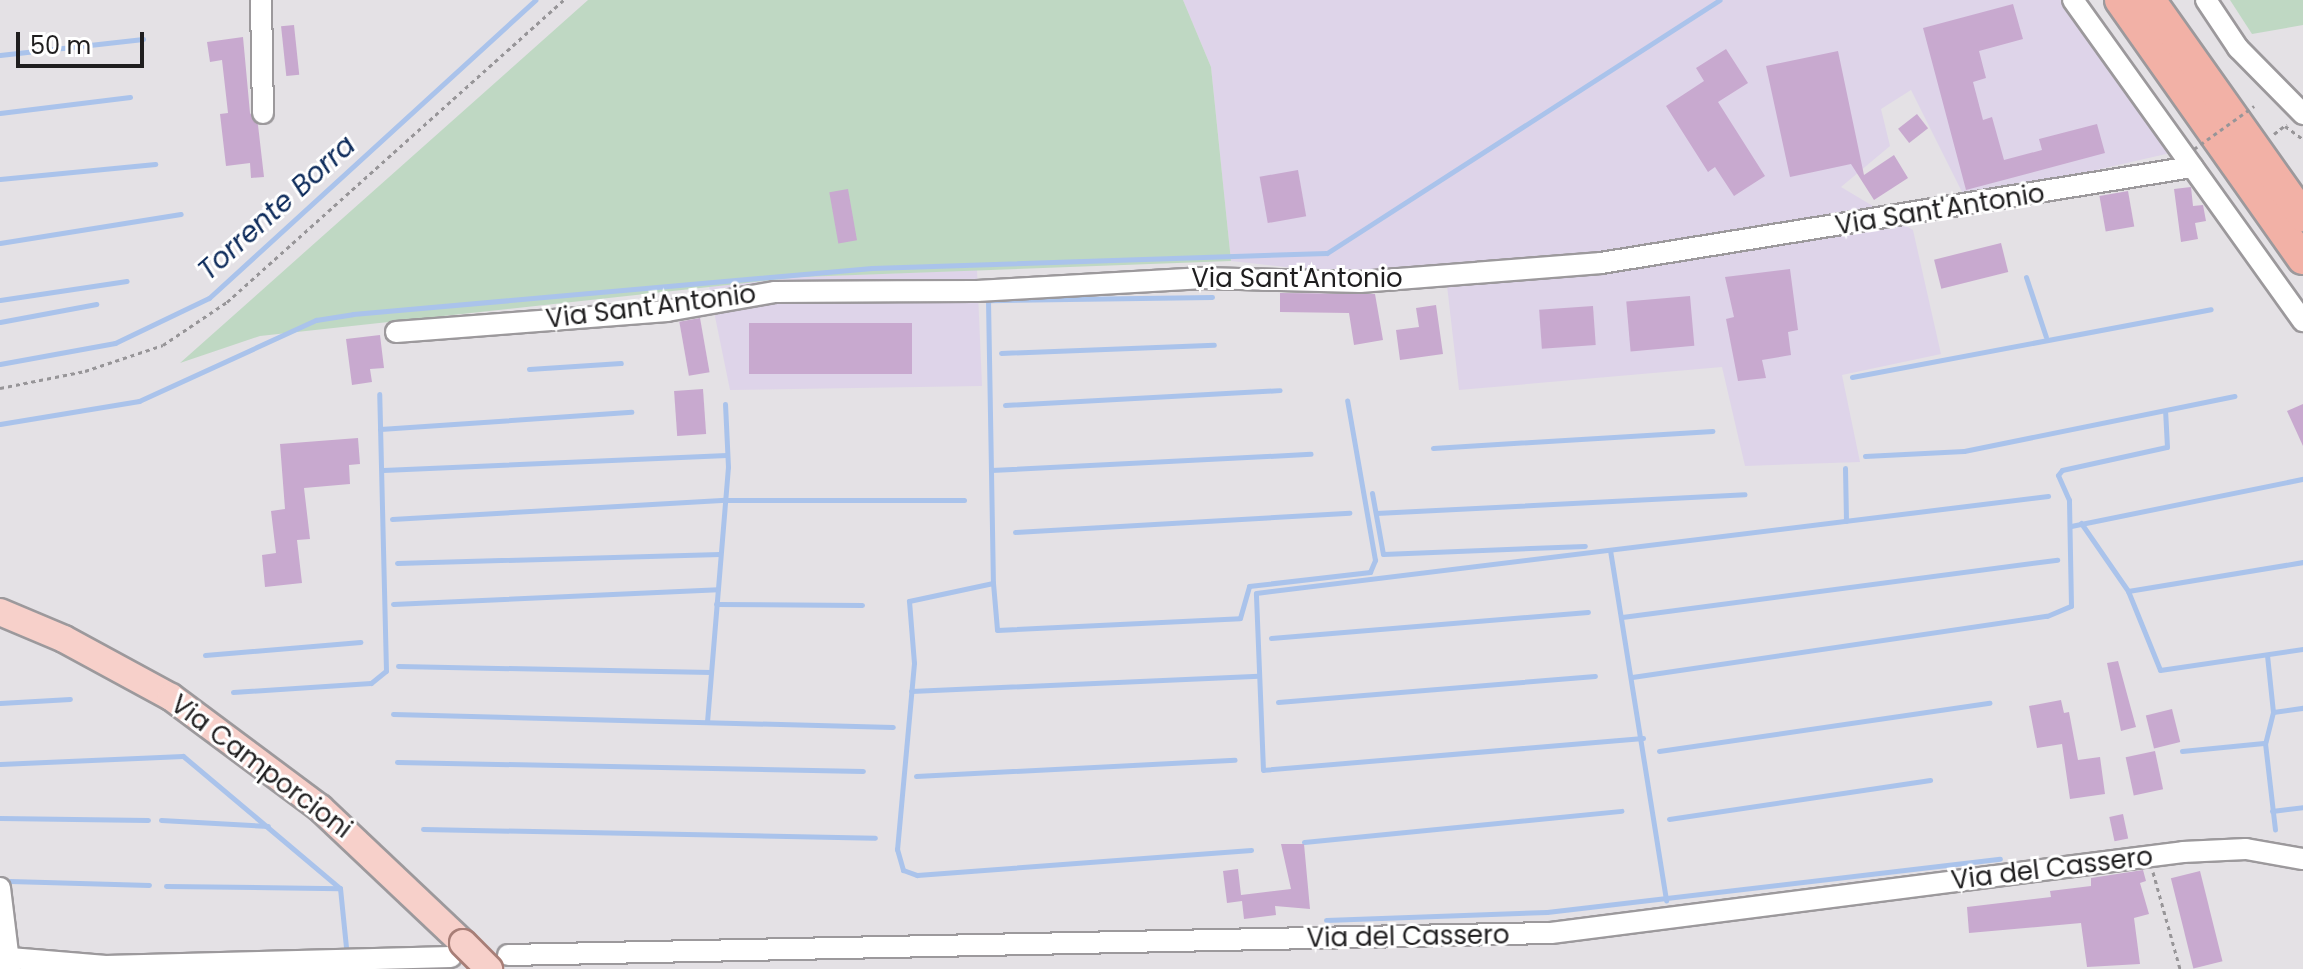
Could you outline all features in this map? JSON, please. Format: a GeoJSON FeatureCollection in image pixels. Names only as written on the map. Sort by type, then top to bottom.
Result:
{"type":"FeatureCollection","features":[{"type":"Feature","properties":{"kind":"highway"},"geometry":{"type":"LineString","coordinates":[[2120,0],[2303,259]]}},
{"type":"Feature","properties":{"kind":"highway"},"geometry":{"type":"LineString","coordinates":[[2150,0],[2303,216]]}},
{"type":"Feature","properties":{"kind":"main road","name":"Via Camporcioni"},"geometry":{"type":"LineString","coordinates":[[0,612],[157,690],[219,732],[348,832],[457,950],[499,962]]}},
{"type":"Feature","properties":{"kind":"street"},"geometry":{"type":"LineString","coordinates":[[261,0],[263,113]]}},
{"type":"Feature","properties":{"kind":"street"},"geometry":{"type":"LineString","coordinates":[[2073,0],[2193,158],[2303,321]]}},
{"type":"Feature","properties":{"kind":"street"},"geometry":{"type":"LineString","coordinates":[[2206,0],[2238,48],[2303,114]]}},
{"type":"Feature","properties":{"kind":"street","name":"Via Sant'Antonio"},"geometry":{"type":"LineString","coordinates":[[396,332],[667,311],[775,292],[977,291],[1200,278],[1360,282],[1601,263],[2193,158]]}},
{"type":"Feature","properties":{"kind":"street","name":"Via del Cassero"},"geometry":{"type":"LineString","coordinates":[[499,962],[1551,933],[2149,857],[2246,849],[2303,859]]}},
{"type":"Feature","properties":{"kind":"street"},"geometry":{"type":"LineString","coordinates":[[0,888],[10,964],[106,966],[457,950]]}},
{"type":"Feature","properties":{"kind":"path"},"geometry":{"type":"LineString","coordinates":[[0,388],[85,371],[163,345],[227,302],[563,0]]}},
{"type":"Feature","properties":{"kind":"path"},"geometry":{"type":"LineString","coordinates":[[2193,158],[2254,106]]}},
{"type":"Feature","properties":{"kind":"path"},"geometry":{"type":"LineString","coordinates":[[2285,126],[2303,139]]}},
{"type":"Feature","properties":{"kind":"path"},"geometry":{"type":"LineString","coordinates":[[2149,857],[2180,969]]}},
{"type":"Feature","properties":{"kind":"shaded area"},"geometry":{"type":"Polygon","coordinates":[[[1183,0],[2071,0],[2179,151],[1966,200],[1911,90],[1881,109],[1890,146],[1841,187],[1913,230],[1941,354],[1842,375],[1860,462],[1745,466],[1722,367],[1459,390],[1445,268],[1356,275],[1231,261],[1211,67],[1183,0]]]}},
{"type":"Feature","properties":{"kind":"shaded area"},"geometry":{"type":"Polygon","coordinates":[[[977,270],[982,386],[730,390],[709,287],[801,277],[977,270]]]}},
{"type":"Feature","properties":{"kind":"green space"},"geometry":{"type":"Polygon","coordinates":[[[588,0],[1183,0],[1211,67],[1231,261],[801,277],[260,336],[180,363],[588,0]]]}},
{"type":"Feature","properties":{"kind":"green space"},"geometry":{"type":"Polygon","coordinates":[[[2230,0],[2303,0],[2303,25],[2252,34],[2230,0]]]}},
{"type":"Feature","properties":{"kind":"building"},"geometry":{"type":"Polygon","coordinates":[[[2013,4],[2023,39],[1979,51],[1986,78],[1973,82],[1983,120],[1992,117],[2004,160],[2042,150],[2039,139],[2097,124],[2105,153],[1966,190],[1923,28],[2013,4]]]}},
{"type":"Feature","properties":{"kind":"building"},"geometry":{"type":"Polygon","coordinates":[[[294,25],[299,75],[286,76],[281,26],[294,25]]]}},
{"type":"Feature","properties":{"kind":"building"},"geometry":{"type":"Polygon","coordinates":[[[243,37],[250,113],[258,125],[264,177],[251,178],[250,163],[226,166],[220,114],[228,113],[222,60],[210,62],[207,42],[243,37]]]}},
{"type":"Feature","properties":{"kind":"building"},"geometry":{"type":"Polygon","coordinates":[[[1726,49],[1748,83],[1718,102],[1765,176],[1734,196],[1715,167],[1708,172],[1666,106],[1704,81],[1696,68],[1726,49]]]}},
{"type":"Feature","properties":{"kind":"building"},"geometry":{"type":"Polygon","coordinates":[[[1838,51],[1864,175],[1894,155],[1908,178],[1874,200],[1851,164],[1790,177],[1766,66],[1838,51]]]}},
{"type":"Feature","properties":{"kind":"building"},"geometry":{"type":"Polygon","coordinates":[[[1917,114],[1928,128],[1909,143],[1898,129],[1917,114]]]}},
{"type":"Feature","properties":{"kind":"building"},"geometry":{"type":"Polygon","coordinates":[[[1298,170],[1306,216],[1268,223],[1260,177],[1298,170]]]}},
{"type":"Feature","properties":{"kind":"building"},"geometry":{"type":"Polygon","coordinates":[[[2191,187],[2193,206],[2203,205],[2206,221],[2195,223],[2198,239],[2181,242],[2174,189],[2191,187]]]}},
{"type":"Feature","properties":{"kind":"building"},"geometry":{"type":"Polygon","coordinates":[[[848,189],[857,240],[838,244],[829,192],[848,189]]]}},
{"type":"Feature","properties":{"kind":"building"},"geometry":{"type":"Polygon","coordinates":[[[2128,191],[2134,226],[2106,231],[2099,196],[2128,191]]]}},
{"type":"Feature","properties":{"kind":"building"},"geometry":{"type":"Polygon","coordinates":[[[2001,243],[2008,272],[1941,289],[1934,260],[2001,243]]]}},
{"type":"Feature","properties":{"kind":"building"},"geometry":{"type":"Polygon","coordinates":[[[1790,269],[1798,330],[1788,332],[1791,355],[1762,360],[1766,378],[1738,381],[1726,319],[1734,317],[1725,277],[1790,269]]]}},
{"type":"Feature","properties":{"kind":"building"},"geometry":{"type":"Polygon","coordinates":[[[1280,293],[1375,294],[1383,340],[1354,345],[1349,313],[1280,312],[1280,293]]]}},
{"type":"Feature","properties":{"kind":"building"},"geometry":{"type":"Polygon","coordinates":[[[1690,296],[1694,346],[1631,351],[1626,302],[1690,296]]]}},
{"type":"Feature","properties":{"kind":"building"},"geometry":{"type":"Polygon","coordinates":[[[1436,305],[1443,354],[1400,360],[1396,330],[1419,327],[1416,308],[1436,305]]]}},
{"type":"Feature","properties":{"kind":"building"},"geometry":{"type":"Polygon","coordinates":[[[1593,306],[1596,345],[1542,349],[1539,310],[1593,306]]]}},
{"type":"Feature","properties":{"kind":"building"},"geometry":{"type":"Polygon","coordinates":[[[700,318],[710,372],[689,376],[679,322],[700,318]]]}},
{"type":"Feature","properties":{"kind":"building"},"geometry":{"type":"Polygon","coordinates":[[[749,323],[912,323],[912,374],[749,374],[749,323]]]}},
{"type":"Feature","properties":{"kind":"building"},"geometry":{"type":"Polygon","coordinates":[[[380,335],[384,368],[370,369],[372,382],[352,385],[346,339],[380,335]]]}},
{"type":"Feature","properties":{"kind":"building"},"geometry":{"type":"Polygon","coordinates":[[[703,389],[706,434],[677,436],[674,391],[703,389]]]}},
{"type":"Feature","properties":{"kind":"building"},"geometry":{"type":"Polygon","coordinates":[[[2303,404],[2303,446],[2287,411],[2303,404]]]}},
{"type":"Feature","properties":{"kind":"building"},"geometry":{"type":"Polygon","coordinates":[[[358,438],[360,464],[349,465],[350,484],[304,488],[310,539],[297,540],[302,583],[265,587],[262,555],[276,553],[271,511],[285,509],[280,444],[358,438]]]}},
{"type":"Feature","properties":{"kind":"building"},"geometry":{"type":"Polygon","coordinates":[[[2118,661],[2136,727],[2121,731],[2107,663],[2118,661]]]}},
{"type":"Feature","properties":{"kind":"building"},"geometry":{"type":"Polygon","coordinates":[[[2061,700],[2064,713],[2069,712],[2078,760],[2100,757],[2105,794],[2070,799],[2062,744],[2037,748],[2029,706],[2061,700]]]}},
{"type":"Feature","properties":{"kind":"building"},"geometry":{"type":"Polygon","coordinates":[[[2172,709],[2180,742],[2154,749],[2146,716],[2172,709]]]}},
{"type":"Feature","properties":{"kind":"building"},"geometry":{"type":"Polygon","coordinates":[[[2155,751],[2163,789],[2134,795],[2126,757],[2155,751]]]}},
{"type":"Feature","properties":{"kind":"building"},"geometry":{"type":"Polygon","coordinates":[[[2123,814],[2128,838],[2115,841],[2109,817],[2123,814]]]}},
{"type":"Feature","properties":{"kind":"building"},"geometry":{"type":"Polygon","coordinates":[[[1281,844],[1304,844],[1310,909],[1275,906],[1276,915],[1244,919],[1242,901],[1227,903],[1223,871],[1238,869],[1241,895],[1291,889],[1281,844]]]}},
{"type":"Feature","properties":{"kind":"building"},"geometry":{"type":"Polygon","coordinates":[[[2143,870],[2146,881],[2140,883],[2149,914],[2134,918],[2140,964],[2087,967],[2081,923],[1969,933],[1967,907],[2051,897],[2050,891],[2091,886],[2091,878],[2143,870]]]}},
{"type":"Feature","properties":{"kind":"building"},"geometry":{"type":"Polygon","coordinates":[[[2200,871],[2222,961],[2193,968],[2171,878],[2200,871]]]}},
{"type":"Feature","properties":{"kind":"waterway","name":"Torrente Borra"},"geometry":{"type":"LineString","coordinates":[[0,364],[115,343],[209,298],[535,0]]}},
{"type":"Feature","properties":{"kind":"waterway"},"geometry":{"type":"LineString","coordinates":[[0,424],[139,401],[316,320],[353,314],[872,268],[1327,253],[1720,0]]}},
{"type":"Feature","properties":{"kind":"waterway"},"geometry":{"type":"LineString","coordinates":[[0,55],[143,39]]}},
{"type":"Feature","properties":{"kind":"waterway"},"geometry":{"type":"LineString","coordinates":[[0,113],[130,97]]}},
{"type":"Feature","properties":{"kind":"waterway"},"geometry":{"type":"LineString","coordinates":[[0,179],[155,164]]}},
{"type":"Feature","properties":{"kind":"waterway"},"geometry":{"type":"LineString","coordinates":[[0,243],[181,214]]}},
{"type":"Feature","properties":{"kind":"waterway"},"geometry":{"type":"LineString","coordinates":[[2026,277],[2046,337]]}},
{"type":"Feature","properties":{"kind":"waterway"},"geometry":{"type":"LineString","coordinates":[[0,300],[127,281]]}},
{"type":"Feature","properties":{"kind":"waterway"},"geometry":{"type":"LineString","coordinates":[[1212,297],[988,300],[993,583],[909,601],[914,663],[897,849],[903,870],[917,875],[1251,850]]}},
{"type":"Feature","properties":{"kind":"waterway"},"geometry":{"type":"LineString","coordinates":[[0,322],[96,304]]}},
{"type":"Feature","properties":{"kind":"waterway"},"geometry":{"type":"LineString","coordinates":[[1852,377],[2211,309]]}},
{"type":"Feature","properties":{"kind":"waterway"},"geometry":{"type":"LineString","coordinates":[[1001,353],[1214,345]]}},
{"type":"Feature","properties":{"kind":"waterway"},"geometry":{"type":"LineString","coordinates":[[529,369],[621,363]]}},
{"type":"Feature","properties":{"kind":"waterway"},"geometry":{"type":"LineString","coordinates":[[1005,405],[1280,390]]}},
{"type":"Feature","properties":{"kind":"waterway"},"geometry":{"type":"LineString","coordinates":[[233,692],[371,683],[386,671],[379,394]]}},
{"type":"Feature","properties":{"kind":"waterway"},"geometry":{"type":"LineString","coordinates":[[1865,456],[1964,451],[2234,396]]}},
{"type":"Feature","properties":{"kind":"waterway"},"geometry":{"type":"LineString","coordinates":[[993,583],[997,630],[1240,618],[1249,586],[1370,572],[1375,560],[1347,400]]}},
{"type":"Feature","properties":{"kind":"waterway"},"geometry":{"type":"LineString","coordinates":[[707,722],[728,467],[725,404]]}},
{"type":"Feature","properties":{"kind":"waterway"},"geometry":{"type":"LineString","coordinates":[[380,429],[631,412]]}},
{"type":"Feature","properties":{"kind":"waterway"},"geometry":{"type":"LineString","coordinates":[[1632,677],[2047,616],[2071,606],[2069,500],[2058,475],[2062,470],[2167,447],[2165,413]]}},
{"type":"Feature","properties":{"kind":"waterway"},"geometry":{"type":"LineString","coordinates":[[1433,448],[1712,431]]}},
{"type":"Feature","properties":{"kind":"waterway"},"geometry":{"type":"LineString","coordinates":[[991,470],[1311,454]]}},
{"type":"Feature","properties":{"kind":"waterway"},"geometry":{"type":"LineString","coordinates":[[383,470],[727,455]]}},
{"type":"Feature","properties":{"kind":"waterway"},"geometry":{"type":"LineString","coordinates":[[1845,468],[1846,521]]}},
{"type":"Feature","properties":{"kind":"waterway"},"geometry":{"type":"LineString","coordinates":[[2071,526],[2303,479]]}},
{"type":"Feature","properties":{"kind":"waterway"},"geometry":{"type":"LineString","coordinates":[[1372,493],[1383,554],[1585,546]]}},
{"type":"Feature","properties":{"kind":"waterway"},"geometry":{"type":"LineString","coordinates":[[1376,513],[1745,494]]}},
{"type":"Feature","properties":{"kind":"waterway"},"geometry":{"type":"LineString","coordinates":[[1643,738],[1263,770],[1256,593],[2048,496]]}},
{"type":"Feature","properties":{"kind":"waterway"},"geometry":{"type":"LineString","coordinates":[[392,519],[725,500],[964,500]]}},
{"type":"Feature","properties":{"kind":"waterway"},"geometry":{"type":"LineString","coordinates":[[1015,532],[1349,513]]}},
{"type":"Feature","properties":{"kind":"waterway"},"geometry":{"type":"LineString","coordinates":[[2081,523],[2128,591],[2160,670],[2303,649]]}},
{"type":"Feature","properties":{"kind":"waterway"},"geometry":{"type":"LineString","coordinates":[[1610,550],[1666,901]]}},
{"type":"Feature","properties":{"kind":"waterway"},"geometry":{"type":"LineString","coordinates":[[397,563],[720,554]]}},
{"type":"Feature","properties":{"kind":"waterway"},"geometry":{"type":"LineString","coordinates":[[1622,617],[2057,560]]}},
{"type":"Feature","properties":{"kind":"waterway"},"geometry":{"type":"LineString","coordinates":[[2128,591],[2303,562]]}},
{"type":"Feature","properties":{"kind":"waterway"},"geometry":{"type":"LineString","coordinates":[[393,604],[718,589]]}},
{"type":"Feature","properties":{"kind":"waterway"},"geometry":{"type":"LineString","coordinates":[[716,604],[862,605]]}},
{"type":"Feature","properties":{"kind":"waterway"},"geometry":{"type":"LineString","coordinates":[[1271,638],[1588,612]]}},
{"type":"Feature","properties":{"kind":"waterway"},"geometry":{"type":"LineString","coordinates":[[205,655],[360,642]]}},
{"type":"Feature","properties":{"kind":"waterway"},"geometry":{"type":"LineString","coordinates":[[2267,655],[2273,712],[2265,743],[2275,829]]}},
{"type":"Feature","properties":{"kind":"waterway"},"geometry":{"type":"LineString","coordinates":[[398,666],[711,672]]}},
{"type":"Feature","properties":{"kind":"waterway"},"geometry":{"type":"LineString","coordinates":[[911,691],[1259,676]]}},
{"type":"Feature","properties":{"kind":"waterway"},"geometry":{"type":"LineString","coordinates":[[1278,702],[1595,676]]}},
{"type":"Feature","properties":{"kind":"waterway"},"geometry":{"type":"LineString","coordinates":[[0,703],[70,699]]}},
{"type":"Feature","properties":{"kind":"waterway"},"geometry":{"type":"LineString","coordinates":[[1659,751],[1990,703]]}},
{"type":"Feature","properties":{"kind":"waterway"},"geometry":{"type":"LineString","coordinates":[[2273,712],[2303,708]]}},
{"type":"Feature","properties":{"kind":"waterway"},"geometry":{"type":"LineString","coordinates":[[393,714],[893,727]]}},
{"type":"Feature","properties":{"kind":"waterway"},"geometry":{"type":"LineString","coordinates":[[2182,751],[2264,743]]}},
{"type":"Feature","properties":{"kind":"waterway"},"geometry":{"type":"LineString","coordinates":[[0,764],[183,756],[340,888],[346,947]]}},
{"type":"Feature","properties":{"kind":"waterway"},"geometry":{"type":"LineString","coordinates":[[916,776],[1235,760]]}},
{"type":"Feature","properties":{"kind":"waterway"},"geometry":{"type":"LineString","coordinates":[[397,762],[863,771]]}},
{"type":"Feature","properties":{"kind":"waterway"},"geometry":{"type":"LineString","coordinates":[[1669,819],[1930,780]]}},
{"type":"Feature","properties":{"kind":"waterway"},"geometry":{"type":"LineString","coordinates":[[2272,811],[2303,807]]}},
{"type":"Feature","properties":{"kind":"waterway"},"geometry":{"type":"LineString","coordinates":[[1304,842],[1621,811]]}},
{"type":"Feature","properties":{"kind":"waterway"},"geometry":{"type":"LineString","coordinates":[[0,818],[148,820]]}},
{"type":"Feature","properties":{"kind":"waterway"},"geometry":{"type":"LineString","coordinates":[[161,820],[268,826]]}},
{"type":"Feature","properties":{"kind":"waterway"},"geometry":{"type":"LineString","coordinates":[[423,829],[875,838]]}},
{"type":"Feature","properties":{"kind":"waterway"},"geometry":{"type":"LineString","coordinates":[[1326,920],[1547,912],[2000,859]]}},
{"type":"Feature","properties":{"kind":"waterway"},"geometry":{"type":"LineString","coordinates":[[10,881],[149,885]]}},
{"type":"Feature","properties":{"kind":"waterway"},"geometry":{"type":"LineString","coordinates":[[166,886],[340,888]]}}]}
